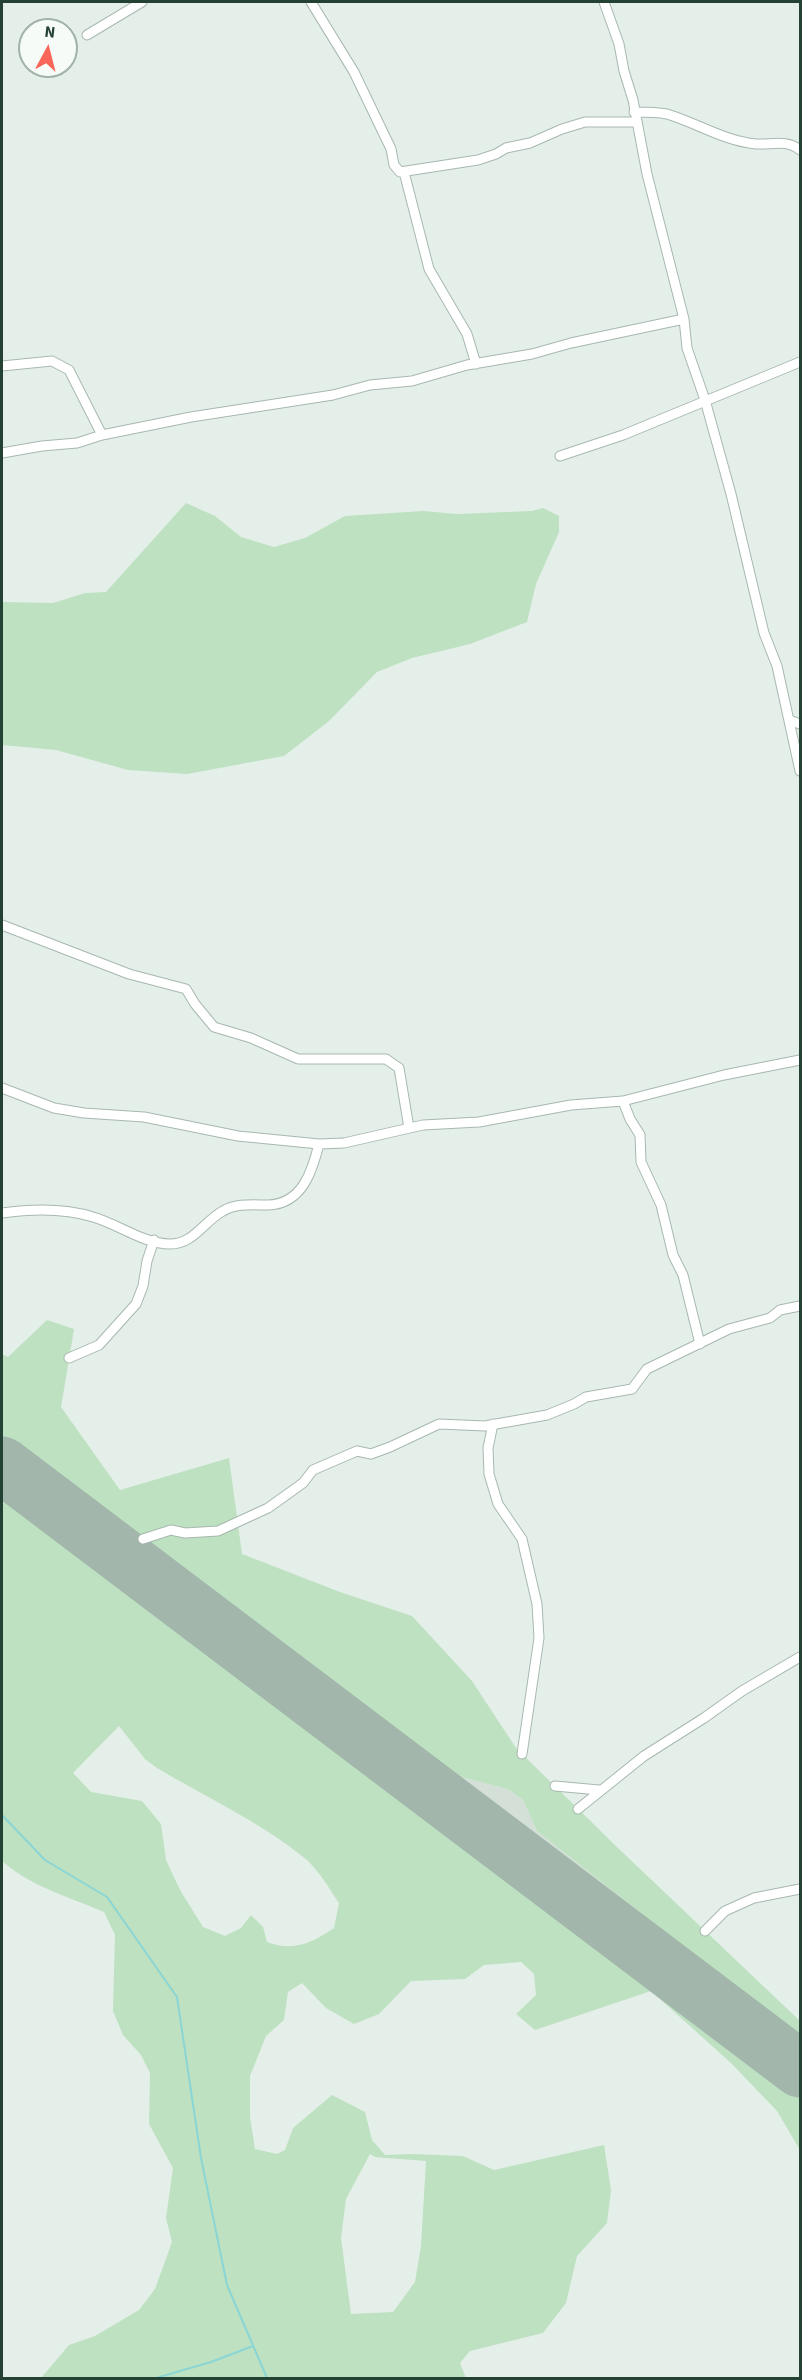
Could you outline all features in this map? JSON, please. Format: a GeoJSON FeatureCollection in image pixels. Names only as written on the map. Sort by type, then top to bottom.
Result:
{"type":"FeatureCollection","features":[{"type":"Feature","properties":{"kind":"street"},"geometry":{"type":"LineString","coordinates":[[87,35],[142,2]]}},
{"type":"Feature","properties":{"kind":"street"},"geometry":{"type":"LineString","coordinates":[[311,2],[354,72],[391,149],[394,165],[400,172],[477,160],[585,122],[665,114],[716,134],[756,144],[776,142],[795,146],[801,150]]}},
{"type":"Feature","properties":{"kind":"street"},"geometry":{"type":"LineString","coordinates":[[604,2],[619,44],[647,174],[684,319],[687,348],[705,400],[731,494],[764,633],[777,666],[801,771]]}},
{"type":"Feature","properties":{"kind":"street"},"geometry":{"type":"LineString","coordinates":[[404,172],[429,269],[468,334],[476,364]]}},
{"type":"Feature","properties":{"kind":"street"},"geometry":{"type":"LineString","coordinates":[[2,453],[78,443],[102,435],[190,417],[333,395],[370,385],[412,381],[476,364],[532,354],[582,340],[684,319]]}},
{"type":"Feature","properties":{"kind":"street"},"geometry":{"type":"LineString","coordinates":[[2,366],[52,361],[69,370],[102,435]]}},
{"type":"Feature","properties":{"kind":"street"},"geometry":{"type":"LineString","coordinates":[[560,456],[623,435],[801,362]]}},
{"type":"Feature","properties":{"kind":"street"},"geometry":{"type":"LineString","coordinates":[[789,720],[801,724]]}},
{"type":"Feature","properties":{"kind":"street"},"geometry":{"type":"LineString","coordinates":[[2,925],[129,974],[186,989],[214,1027],[251,1038],[298,1059],[386,1059],[399,1068],[409,1128]]}},
{"type":"Feature","properties":{"kind":"street"},"geometry":{"type":"LineString","coordinates":[[2,1088],[54,1107],[84,1113],[144,1117],[238,1136],[319,1144],[344,1143],[409,1128],[478,1122],[597,1102],[624,1101],[724,1075],[801,1060]]}},
{"type":"Feature","properties":{"kind":"street"},"geometry":{"type":"LineString","coordinates":[[624,1101],[642,1142],[641,1162],[661,1204],[673,1256],[683,1275],[700,1344]]}},
{"type":"Feature","properties":{"kind":"street"},"geometry":{"type":"LineString","coordinates":[[2,1213],[55,1211],[91,1216],[170,1244],[189,1240],[210,1219],[226,1209],[282,1203],[298,1194],[309,1178],[319,1144]]}},
{"type":"Feature","properties":{"kind":"street"},"geometry":{"type":"LineString","coordinates":[[69,1358],[99,1345],[136,1305],[154,1240]]}},
{"type":"Feature","properties":{"kind":"street"},"geometry":{"type":"LineString","coordinates":[[143,1539],[171,1530],[185,1533],[218,1531],[268,1509],[303,1482],[313,1470],[357,1451],[370,1454],[439,1424],[493,1424],[547,1415],[586,1397],[632,1389],[647,1369],[729,1329],[770,1318],[780,1310],[801,1306]]}},
{"type":"Feature","properties":{"kind":"street"},"geometry":{"type":"LineString","coordinates":[[493,1424],[488,1448],[489,1474],[498,1504],[522,1539],[537,1604],[539,1638],[522,1754]]}},
{"type":"Feature","properties":{"kind":"street"},"geometry":{"type":"LineString","coordinates":[[578,1809],[644,1756],[704,1718],[742,1690],[801,1657]]}},
{"type":"Feature","properties":{"kind":"street"},"geometry":{"type":"LineString","coordinates":[[555,1786],[599,1790]]}},
{"type":"Feature","properties":{"kind":"street"},"geometry":{"type":"LineString","coordinates":[[705,1931],[725,1911],[753,1898],[801,1889]]}},
{"type":"Feature","properties":{"kind":"shaded area"},"geometry":{"type":"Polygon","coordinates":[[[2,1436],[433,1763],[457,1776],[508,1789],[523,1800],[537,1831],[800,2039],[800,2091],[515,1868],[2,1478],[2,1436]]]}},
{"type":"Feature","properties":{"kind":"green space"},"geometry":{"type":"Polygon","coordinates":[[[186,503],[215,516],[241,537],[274,547],[305,538],[345,516],[423,511],[457,514],[532,511],[543,508],[559,516],[559,532],[536,584],[527,622],[470,644],[412,658],[377,672],[329,721],[284,756],[187,774],[128,770],[56,750],[2,745],[2,602],[53,603],[85,593],[106,592],[186,503]]]}},
{"type":"Feature","properties":{"kind":"green space"},"geometry":{"type":"Polygon","coordinates":[[[47,1320],[74,1329],[61,1407],[120,1490],[229,1458],[242,1554],[340,1592],[412,1616],[472,1681],[516,1748],[800,2021],[800,2039],[537,1831],[523,1800],[508,1789],[457,1776],[433,1763],[2,1436],[2,1354],[8,1357],[47,1320]]]}},
{"type":"Feature","properties":{"kind":"green space"},"geometry":{"type":"Polygon","coordinates":[[[2,1478],[515,1868],[800,2091],[800,2150],[777,2111],[731,2063],[651,1991],[535,2030],[516,2014],[536,1995],[534,1974],[521,1962],[484,1965],[465,1979],[411,1981],[379,2014],[354,2024],[326,2008],[302,1983],[288,1992],[284,2020],[266,2036],[250,2076],[250,2117],[255,2149],[277,2154],[285,2150],[293,2128],[332,2095],[365,2112],[372,2140],[385,2155],[463,2156],[494,2170],[604,2145],[611,2190],[607,2223],[577,2256],[566,2303],[543,2333],[470,2351],[460,2363],[466,2378],[41,2378],[69,2345],[95,2336],[139,2310],[155,2289],[172,2242],[166,2218],[173,2168],[149,2124],[150,2073],[141,2055],[123,2035],[113,2011],[115,1935],[104,1912],[37,1884],[2,1861],[2,1478]],[[119,1726],[73,1773],[91,1792],[142,1801],[161,1824],[166,1860],[180,1890],[203,1927],[225,1936],[241,1928],[251,1915],[263,1927],[267,1942],[286,1946],[310,1942],[334,1928],[339,1903],[308,1861],[250,1821],[157,1768],[145,1759],[119,1726]],[[370,2154],[346,2199],[341,2238],[351,2314],[393,2312],[415,2282],[421,2246],[426,2161],[375,2157],[370,2154]]]}},
{"type":"Feature","properties":{"kind":"waterway"},"geometry":{"type":"LineString","coordinates":[[2,1815],[45,1860],[107,1897],[177,1997],[201,2158],[227,2285],[267,2378]]}},
{"type":"Feature","properties":{"kind":"waterway"},"geometry":{"type":"LineString","coordinates":[[156,2378],[211,2362],[253,2346]]}},
{"type":"Feature","properties":{"kind":"runway"},"geometry":{"type":"LineString","coordinates":[[2,1465],[800,2069]]}}]}
